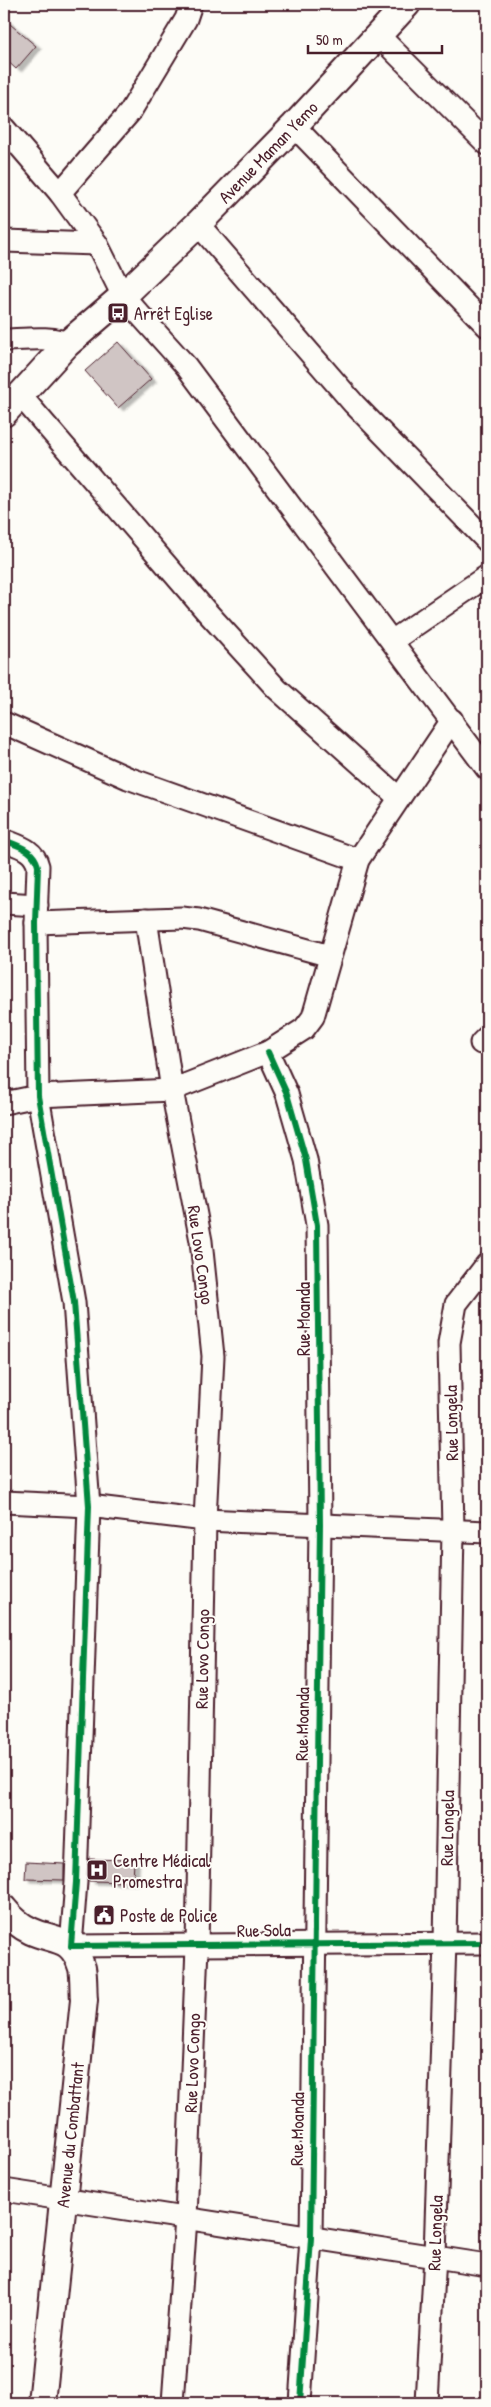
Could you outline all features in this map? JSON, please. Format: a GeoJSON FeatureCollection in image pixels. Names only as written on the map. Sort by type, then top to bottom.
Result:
{"type":"FeatureCollection","features":[{"type":"Feature","properties":{"kind":"street"},"geometry":{"type":"LineString","coordinates":[[60,193],[130,112],[186,19],[191,4]]}},
{"type":"Feature","properties":{"kind":"street","name":"Avenue Maman Yemo"},"geometry":{"type":"LineString","coordinates":[[123,296],[198,224],[294,126],[407,4]]}},
{"type":"Feature","properties":{"kind":"street"},"geometry":{"type":"LineString","coordinates":[[379,36],[487,144]]}},
{"type":"Feature","properties":{"kind":"street"},"geometry":{"type":"LineString","coordinates":[[294,126],[487,326]]}},
{"type":"Feature","properties":{"kind":"street"},"geometry":{"type":"LineString","coordinates":[[4,128],[60,193],[97,244],[123,296],[186,366],[487,769]]}},
{"type":"Feature","properties":{"kind":"street"},"geometry":{"type":"LineString","coordinates":[[198,224],[354,404],[487,541]]}},
{"type":"Feature","properties":{"kind":"street"},"geometry":{"type":"LineString","coordinates":[[4,240],[97,244]]}},
{"type":"Feature","properties":{"kind":"street"},"geometry":{"type":"LineString","coordinates":[[123,296],[66,344],[12,404],[277,689],[399,798]]}},
{"type":"Feature","properties":{"kind":"street"},"geometry":{"type":"LineString","coordinates":[[4,340],[52,339],[62,340],[66,344]]}},
{"type":"Feature","properties":{"kind":"street"},"geometry":{"type":"LineString","coordinates":[[392,640],[487,576]]}},
{"type":"Feature","properties":{"kind":"street"},"geometry":{"type":"LineString","coordinates":[[4,1103],[38,1096],[172,1090],[268,1052],[304,1029],[313,1017],[358,860],[452,720]]}},
{"type":"Feature","properties":{"kind":"street"},"geometry":{"type":"LineString","coordinates":[[4,723],[128,778],[358,860]]}},
{"type":"Feature","properties":{"kind":"street"},"geometry":{"type":"LineString","coordinates":[[4,840],[30,851],[36,857],[38,866],[36,914],[38,1096],[74,1302],[89,1506],[76,1882],[71,1946],[53,1937],[33,1932],[14,1920],[4,1909]]}},
{"type":"Feature","properties":{"kind":"street"},"geometry":{"type":"LineString","coordinates":[[4,903],[36,914],[199,920],[330,956]]}},
{"type":"Feature","properties":{"kind":"street","name":"Rue Lovo Congo"},"geometry":{"type":"LineString","coordinates":[[146,919],[172,1090],[201,1241],[213,1356],[205,1520],[197,1946],[186,2218],[173,2403]]}},
{"type":"Feature","properties":{"kind":"street","name":"Rue Moanda"},"geometry":{"type":"LineString","coordinates":[[268,1052],[290,1103],[306,1160],[317,1225],[320,1525],[311,2238],[300,2403]]}},
{"type":"Feature","properties":{"kind":"street","name":"Rue Longela"},"geometry":{"type":"LineString","coordinates":[[427,2403],[435,2255],[445,1942],[454,1530],[449,1343],[451,1323],[456,1304],[487,1264]]}},
{"type":"Feature","properties":{"kind":"street"},"geometry":{"type":"LineString","coordinates":[[4,1502],[89,1506],[205,1520],[487,1532]]}},
{"type":"Feature","properties":{"kind":"street","name":"Rue Sola"},"geometry":{"type":"LineString","coordinates":[[71,1946],[487,1943]]}},
{"type":"Feature","properties":{"kind":"street","name":"Avenue du Combattant"},"geometry":{"type":"LineString","coordinates":[[42,2403],[84,2000],[82,1968],[71,1946]]}},
{"type":"Feature","properties":{"kind":"street"},"geometry":{"type":"LineString","coordinates":[[4,2190],[311,2238],[435,2255],[487,2265]]}},
{"type":"Feature","properties":{"kind":"building"},"geometry":{"type":"Polygon","coordinates":[[[4,19],[36,46],[16,69],[4,58],[4,19]]]}},
{"type":"Feature","properties":{"kind":"building"},"geometry":{"type":"Polygon","coordinates":[[[118,342],[151,379],[118,408],[85,371],[118,342]]]}},
{"type":"Feature","properties":{"kind":"building"},"geometry":{"type":"Polygon","coordinates":[[[89,1859],[134,1860],[133,1882],[89,1881],[89,1859]]]}},
{"type":"Feature","properties":{"kind":"building"},"geometry":{"type":"Polygon","coordinates":[[[26,1862],[64,1864],[64,1880],[25,1879],[26,1862]]]}},
{"type":"Feature","properties":{"kind":"cycle path"},"geometry":{"type":"LineString","coordinates":[[4,840],[20,846],[29,852],[36,860],[38,866],[36,923],[38,1096],[74,1302],[89,1506],[76,1882],[71,1946],[487,1943]]}},
{"type":"Feature","properties":{"kind":"cycle path"},"geometry":{"type":"LineString","coordinates":[[268,1052],[287,1094],[306,1160],[317,1225],[320,1525],[311,2238],[300,2403]]}},
{"type":"Feature","properties":{"kind":"place","name":"Arrêt Eglise"},"geometry":{"type":"Point","coordinates":[118,313]}},
{"type":"Feature","properties":{"kind":"place","name":"Centre Médical Promestra"},"geometry":{"type":"Point","coordinates":[97,1870]}},
{"type":"Feature","properties":{"kind":"place","name":"Poste de Police"},"geometry":{"type":"Point","coordinates":[104,1915]}}]}
